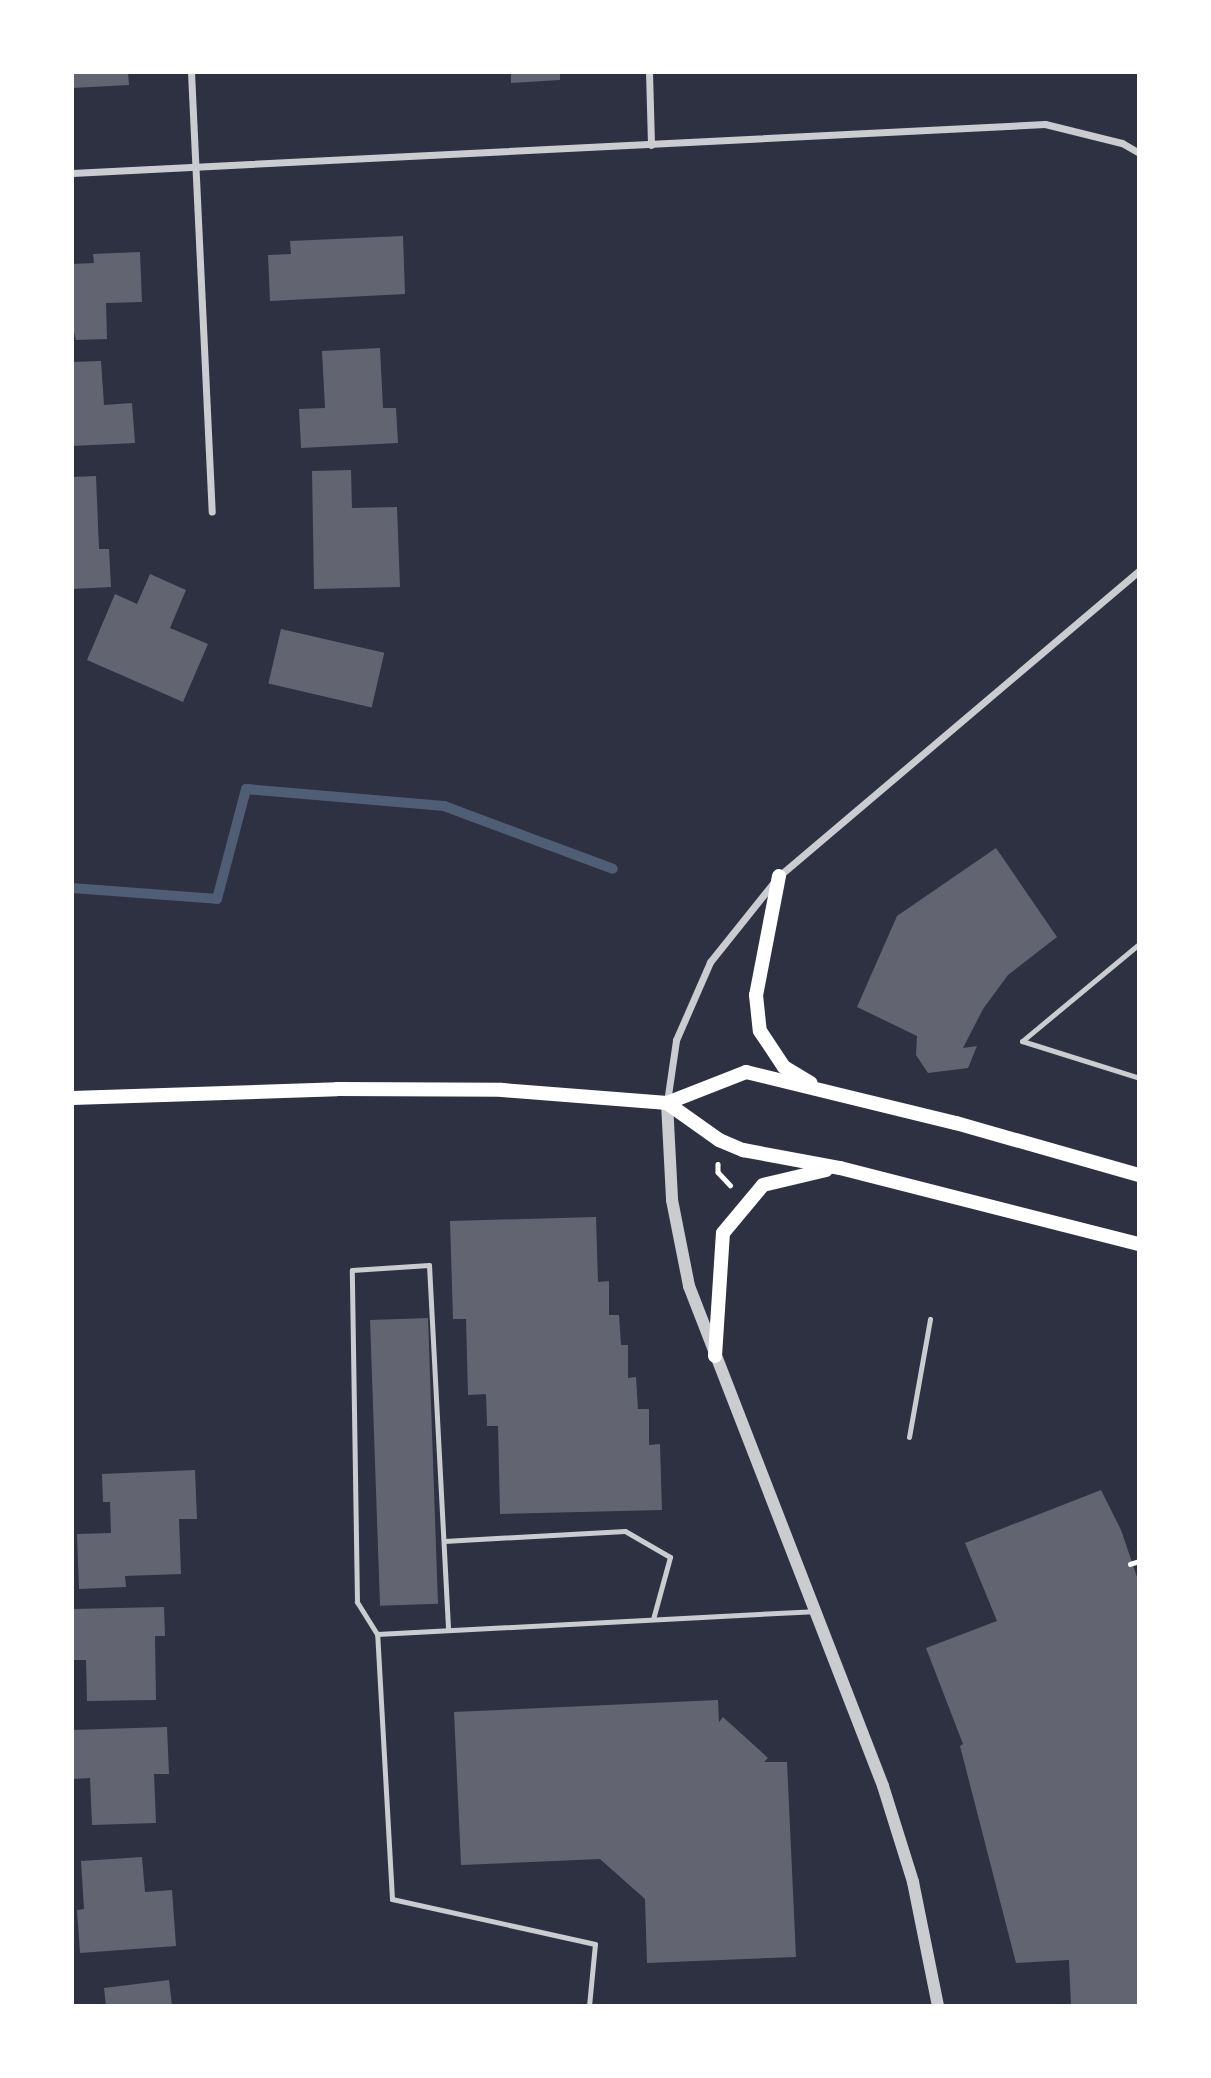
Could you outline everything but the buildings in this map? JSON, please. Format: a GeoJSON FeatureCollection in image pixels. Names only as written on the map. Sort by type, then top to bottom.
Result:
{"type":"FeatureCollection","features":[{"type":"Feature","properties":{"kind":"main road"},"geometry":{"type":"LineString","coordinates":[[779,876],[756,995],[761,1031],[783,1068],[824,1091]]}},
{"type":"Feature","properties":{"kind":"main road"},"geometry":{"type":"LineString","coordinates":[[72,1098],[337,1089],[488,1090],[667,1103],[746,1072],[1139,1175]]}},
{"type":"Feature","properties":{"kind":"main road"},"geometry":{"type":"LineString","coordinates":[[667,1103],[719,1140],[743,1150],[839,1168],[1139,1244]]}},
{"type":"Feature","properties":{"kind":"main road"},"geometry":{"type":"LineString","coordinates":[[715,1356],[723,1233],[764,1185],[790,1176],[839,1168]]}},
{"type":"Feature","properties":{"kind":"street"},"geometry":{"type":"LineString","coordinates":[[191,72],[212,511]]}},
{"type":"Feature","properties":{"kind":"street"},"geometry":{"type":"LineString","coordinates":[[649,72],[651,145]]}},
{"type":"Feature","properties":{"kind":"street"},"geometry":{"type":"LineString","coordinates":[[72,173],[1045,124],[1122,143],[1139,153]]}},
{"type":"Feature","properties":{"kind":"street"},"geometry":{"type":"LineString","coordinates":[[939,2006],[913,1882],[883,1786],[715,1356],[678,1245],[667,1103],[676,1040],[710,962],[779,876],[1139,571]]}},
{"type":"Feature","properties":{"kind":"lane"},"geometry":{"type":"LineString","coordinates":[[1139,944],[1023,1041],[1139,1078]]}},
{"type":"Feature","properties":{"kind":"lane"},"geometry":{"type":"LineString","coordinates":[[448,1630],[429,1265],[352,1270],[357,1602],[377,1634],[392,1899],[595,1944],[589,2006]]}},
{"type":"Feature","properties":{"kind":"lane"},"geometry":{"type":"LineString","coordinates":[[909,1437],[930,1318]]}},
{"type":"Feature","properties":{"kind":"lane"},"geometry":{"type":"LineString","coordinates":[[443,1541],[625,1531],[670,1556],[653,1619]]}},
{"type":"Feature","properties":{"kind":"lane"},"geometry":{"type":"LineString","coordinates":[[377,1634],[813,1611]]}},
{"type":"Feature","properties":{"kind":"path"},"geometry":{"type":"LineString","coordinates":[[718,1160],[718,1172],[730,1185]]}},
{"type":"Feature","properties":{"kind":"path"},"geometry":{"type":"LineString","coordinates":[[1130,1564],[1139,1560]]}},
{"type":"Feature","properties":{"kind":"waterway"},"geometry":{"type":"LineString","coordinates":[[72,888],[217,899],[246,789],[444,806],[613,869]]}}]}
